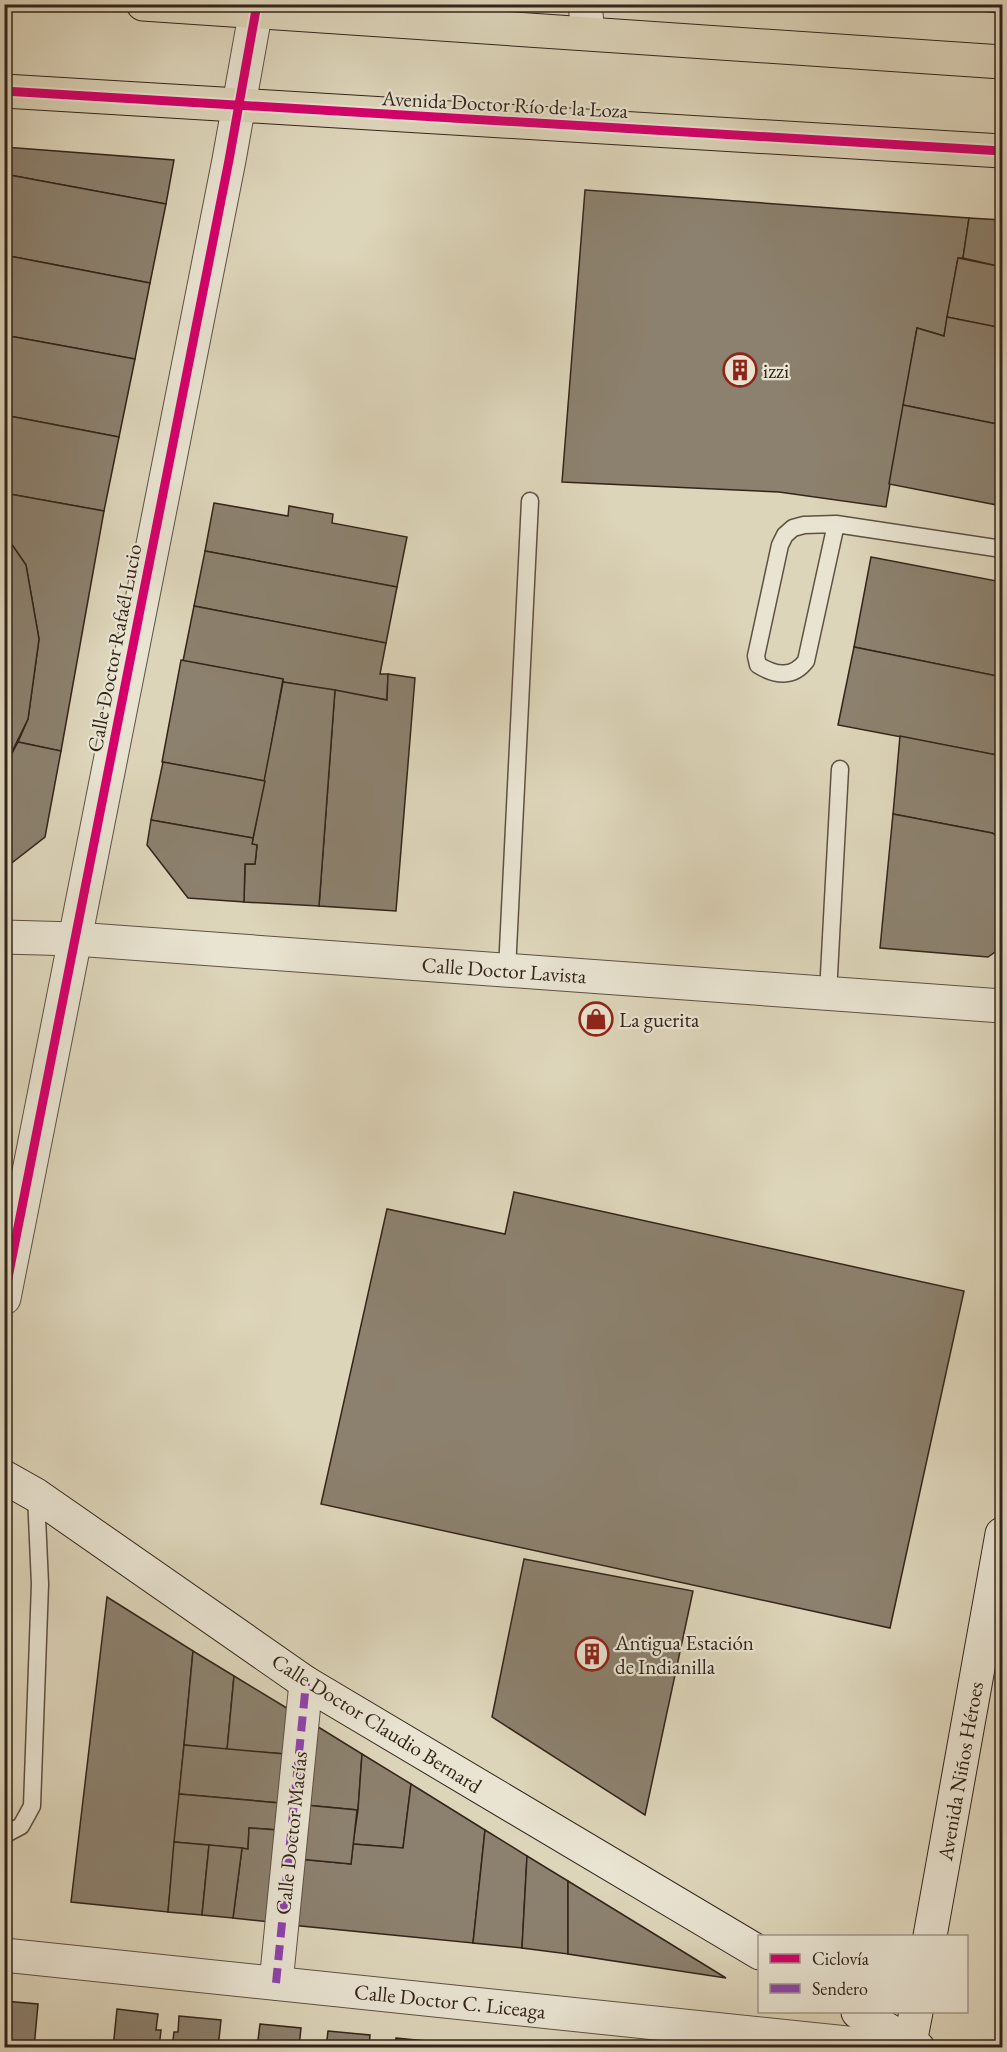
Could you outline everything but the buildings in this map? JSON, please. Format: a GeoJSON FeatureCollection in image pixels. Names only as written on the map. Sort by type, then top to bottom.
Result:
{"type":"FeatureCollection","features":[{"type":"Feature","properties":{"kind":"main road"},"geometry":{"type":"LineString","coordinates":[[143,4],[586,19],[1002,62]]}},
{"type":"Feature","properties":{"kind":"main road","name":"Avenida Doctor Río de la Loza"},"geometry":{"type":"LineString","coordinates":[[4,91],[1002,151]]}},
{"type":"Feature","properties":{"kind":"street","name":"Calle Doctor Rafaél Lucio"},"geometry":{"type":"LineString","coordinates":[[4,1298],[239,105],[256,8]]}},
{"type":"Feature","properties":{"kind":"street","name":"Calle Doctor Lavista"},"geometry":{"type":"LineString","coordinates":[[4,937],[75,939],[1002,1006]]}},
{"type":"Feature","properties":{"kind":"street","name":"Calle Doctor Claudio Bernard"},"geometry":{"type":"LineString","coordinates":[[4,1477],[36,1495],[306,1683],[758,1952]]}},
{"type":"Feature","properties":{"kind":"street","name":"Avenida Niños Héroes"},"geometry":{"type":"LineString","coordinates":[[930,1935],[1002,1534]]}},
{"type":"Feature","properties":{"kind":"street","name":"Calle Doctor Macías"},"geometry":{"type":"LineString","coordinates":[[276,1983],[306,1683]]}},
{"type":"Feature","properties":{"kind":"street","name":"Calle Doctor C. Liceaga"},"geometry":{"type":"LineString","coordinates":[[4,1955],[276,1983],[910,2039]]}},
{"type":"Feature","properties":{"kind":"street"},"geometry":{"type":"LineString","coordinates":[[860,2013],[910,2039]]}},
{"type":"Feature","properties":{"kind":"lane"},"geometry":{"type":"LineString","coordinates":[[507,970],[530,501]]}},
{"type":"Feature","properties":{"kind":"lane"},"geometry":{"type":"LineString","coordinates":[[836,524],[806,661],[799,671],[789,674],[765,670],[758,665],[756,656],[780,545],[784,535],[793,528],[804,525],[836,524],[1002,549]]}},
{"type":"Feature","properties":{"kind":"lane"},"geometry":{"type":"LineString","coordinates":[[828,993],[840,769]]}},
{"type":"Feature","properties":{"kind":"lane"},"geometry":{"type":"LineString","coordinates":[[4,1835],[21,1826],[32,1806],[40,1584],[36,1495]]}},
{"type":"Feature","properties":{"kind":"marked path"},"geometry":{"type":"LineString","coordinates":[[276,1983],[306,1683]]}},
{"type":"Feature","properties":{"kind":"cycle path"},"geometry":{"type":"LineString","coordinates":[[4,1298],[229,160],[257,4]]}},
{"type":"Feature","properties":{"kind":"cycle path"},"geometry":{"type":"LineString","coordinates":[[4,91],[1002,151]]}},
{"type":"Feature","properties":{"kind":"place","name":"izzi"},"geometry":{"type":"Point","coordinates":[740,370]}},
{"type":"Feature","properties":{"kind":"place","name":"La guerita"},"geometry":{"type":"Point","coordinates":[596,1019]}},
{"type":"Feature","properties":{"kind":"place","name":"Antigua Estación de Indianilla"},"geometry":{"type":"Point","coordinates":[592,1654]}}]}
